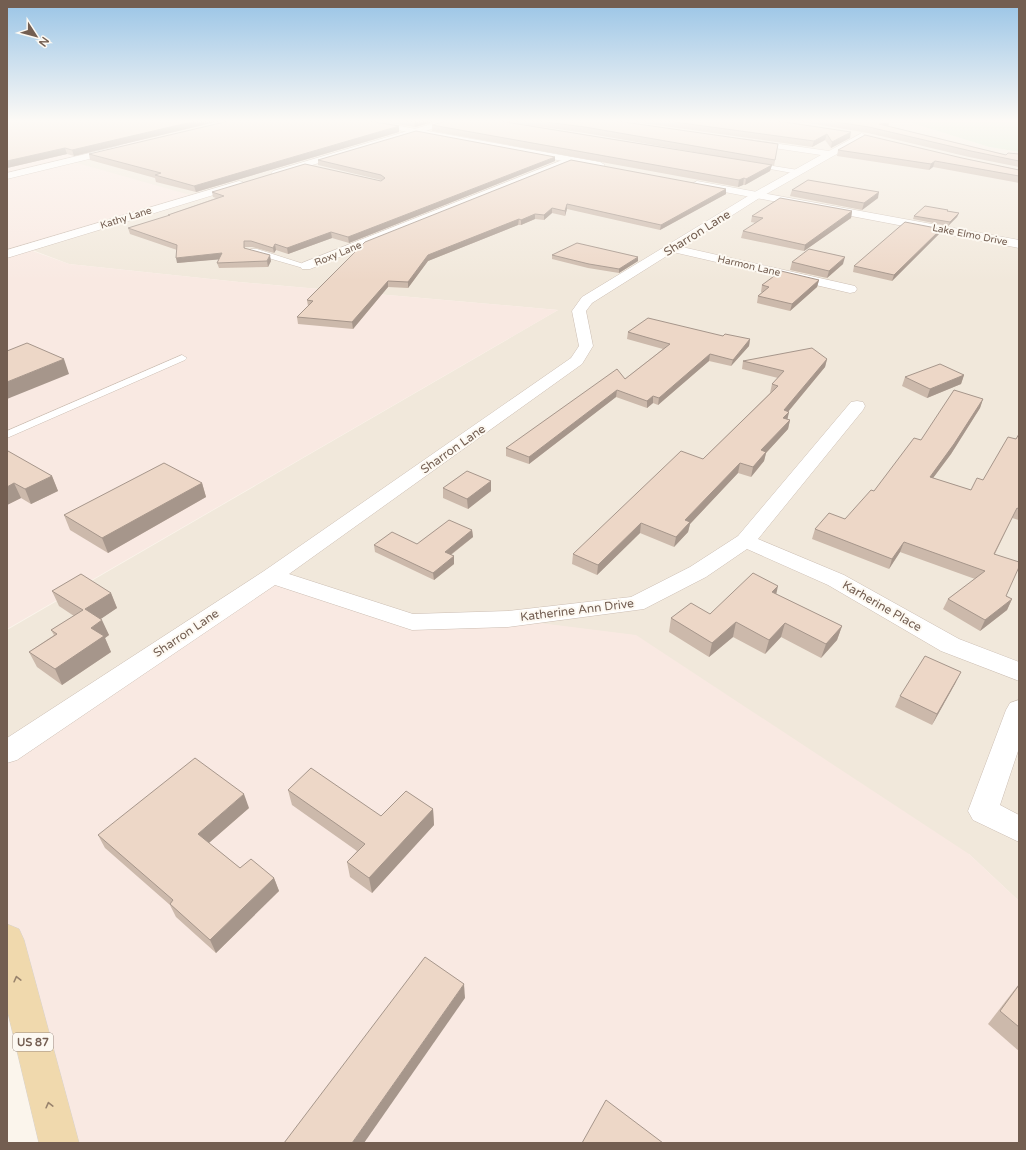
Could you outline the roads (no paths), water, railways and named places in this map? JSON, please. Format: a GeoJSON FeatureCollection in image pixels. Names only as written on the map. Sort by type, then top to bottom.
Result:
{"type":"FeatureCollection","features":[{"type":"Feature","properties":{"kind":"main road","name":"US 87"},"geometry":{"type":"LineString","coordinates":[[7,940],[59,1143]]}},
{"type":"Feature","properties":{"kind":"street"},"geometry":{"type":"LineString","coordinates":[[263,177],[274,174]]}},
{"type":"Feature","properties":{"kind":"street","name":"Roxy Lane"},"geometry":{"type":"LineString","coordinates":[[306,266],[536,174]]}},
{"type":"Feature","properties":{"kind":"street","name":"Sharron Lane"},"geometry":{"type":"LineString","coordinates":[[7,752],[272,576],[577,361],[586,346],[579,311],[587,300],[757,195],[795,174]]}},
{"type":"Feature","properties":{"kind":"street","name":"Kathy Lane"},"geometry":{"type":"LineString","coordinates":[[7,254],[248,182]]}},
{"type":"Feature","properties":{"kind":"street","name":"Lake Elmo Drive"},"geometry":{"type":"LineString","coordinates":[[687,182],[1019,244]]}},
{"type":"Feature","properties":{"kind":"street","name":"Harmon Lane"},"geometry":{"type":"LineString","coordinates":[[672,248],[850,290]]}},
{"type":"Feature","properties":{"kind":"street","name":"Katherine Ann Drive"},"geometry":{"type":"LineString","coordinates":[[272,576],[412,622],[508,619],[636,604],[698,572],[745,541],[857,406]]}},
{"type":"Feature","properties":{"kind":"street","name":"Karherine Place"},"geometry":{"type":"LineString","coordinates":[[745,541],[836,580],[950,645],[1019,672]]}},
{"type":"Feature","properties":{"kind":"street"},"geometry":{"type":"LineString","coordinates":[[1019,710],[983,811],[1019,828]]}},
{"type":"Feature","properties":{"kind":"lane"},"geometry":{"type":"LineString","coordinates":[[249,250],[306,266]]}},
{"type":"Feature","properties":{"kind":"lane"},"geometry":{"type":"LineString","coordinates":[[7,435],[182,358]]}}]}
